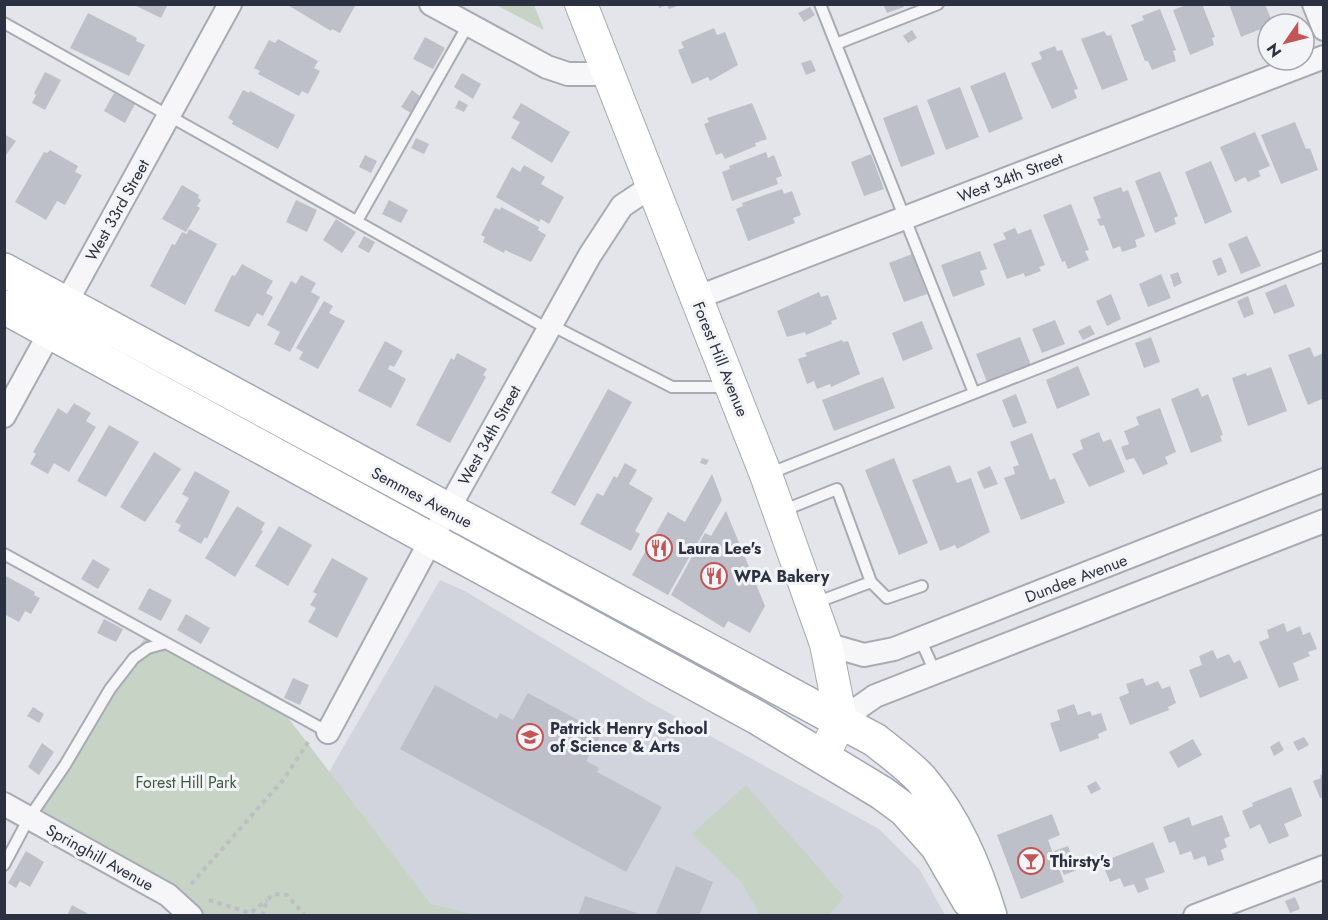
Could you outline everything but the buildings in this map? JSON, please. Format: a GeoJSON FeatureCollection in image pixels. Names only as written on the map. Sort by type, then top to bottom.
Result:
{"type":"FeatureCollection","features":[{"type":"Feature","properties":{"kind":"main road","name":"Semmes Avenue"},"geometry":{"type":"LineString","coordinates":[[4,270],[841,720]]}},
{"type":"Feature","properties":{"kind":"main road","name":"Semmes Avenue"},"geometry":{"type":"LineString","coordinates":[[4,307],[758,718],[823,756]]}},
{"type":"Feature","properties":{"kind":"main road"},"geometry":{"type":"LineString","coordinates":[[841,720],[875,740],[919,778],[931,792],[964,845],[977,872],[990,915]]}},
{"type":"Feature","properties":{"kind":"main road"},"geometry":{"type":"LineString","coordinates":[[823,756],[905,810],[937,846],[978,915]]}},
{"type":"Feature","properties":{"kind":"street","name":"West 33rd Street"},"geometry":{"type":"LineString","coordinates":[[4,416],[230,4]]}},
{"type":"Feature","properties":{"kind":"street"},"geometry":{"type":"LineString","coordinates":[[431,4],[547,67],[568,74],[607,74]]}},
{"type":"Feature","properties":{"kind":"street","name":"Forest Hill Avenue"},"geometry":{"type":"LineString","coordinates":[[581,4],[766,475],[826,644],[841,720]]}},
{"type":"Feature","properties":{"kind":"street"},"geometry":{"type":"LineString","coordinates":[[1314,4],[1323,29]]}},
{"type":"Feature","properties":{"kind":"street","name":"West 34th Street"},"geometry":{"type":"LineString","coordinates":[[696,298],[1323,57]]}},
{"type":"Feature","properties":{"kind":"street","name":"West 34th Street"},"geometry":{"type":"LineString","coordinates":[[323,729],[590,255],[622,206],[652,186]]}},
{"type":"Feature","properties":{"kind":"street","name":"Dundee Avenue"},"geometry":{"type":"LineString","coordinates":[[826,644],[864,655],[894,649],[1323,480]]}},
{"type":"Feature","properties":{"kind":"street"},"geometry":{"type":"LineString","coordinates":[[823,756],[841,720],[875,696],[1323,521]]}},
{"type":"Feature","properties":{"kind":"street","name":"Springhill Avenue"},"geometry":{"type":"LineString","coordinates":[[4,804],[168,895],[183,908]]}},
{"type":"Feature","properties":{"kind":"street"},"geometry":{"type":"LineString","coordinates":[[1195,915],[1322,873]]}},
{"type":"Feature","properties":{"kind":"lane"},"geometry":{"type":"LineString","coordinates":[[820,4],[974,393]]}},
{"type":"Feature","properties":{"kind":"lane"},"geometry":{"type":"LineString","coordinates":[[836,44],[938,4]]}},
{"type":"Feature","properties":{"kind":"lane"},"geometry":{"type":"LineString","coordinates":[[4,23],[549,327],[672,387],[731,387]]}},
{"type":"Feature","properties":{"kind":"lane"},"geometry":{"type":"LineString","coordinates":[[357,221],[468,25]]}},
{"type":"Feature","properties":{"kind":"lane"},"geometry":{"type":"LineString","coordinates":[[766,475],[1323,256]]}},
{"type":"Feature","properties":{"kind":"lane"},"geometry":{"type":"LineString","coordinates":[[779,512],[837,489],[871,582],[888,598],[922,586]]}},
{"type":"Feature","properties":{"kind":"lane"},"geometry":{"type":"LineString","coordinates":[[4,554],[323,729]]}},
{"type":"Feature","properties":{"kind":"lane"},"geometry":{"type":"LineString","coordinates":[[812,604],[871,582]]}},
{"type":"Feature","properties":{"kind":"lane"},"geometry":{"type":"LineString","coordinates":[[920,639],[936,674]]}},
{"type":"Feature","properties":{"kind":"lane"},"geometry":{"type":"LineString","coordinates":[[4,865],[29,818],[125,668],[148,648],[166,643]]}},
{"type":"Feature","properties":{"kind":"path"},"geometry":{"type":"LineString","coordinates":[[183,908],[323,729]]}},
{"type":"Feature","properties":{"kind":"path"},"geometry":{"type":"LineString","coordinates":[[183,908],[204,899],[250,912],[274,894],[287,895],[305,915]]}},
{"type":"Feature","properties":{"kind":"path"},"geometry":{"type":"LineString","coordinates":[[262,915],[267,900]]}},
{"type":"Feature","properties":{"kind":"shaded area","name":"Patrick Henry School of Science & Arts"},"geometry":{"type":"Polygon","coordinates":[[[440,580],[465,591],[647,701],[879,829],[920,870],[945,915],[478,916],[431,904],[329,772],[440,580]]]}},
{"type":"Feature","properties":{"kind":"green space"},"geometry":{"type":"Polygon","coordinates":[[[496,5],[534,5],[544,30],[496,5]]]}},
{"type":"Feature","properties":{"kind":"green space","name":"Forest Hill Park"},"geometry":{"type":"Polygon","coordinates":[[[149,631],[282,710],[431,904],[478,915],[189,915],[31,818],[149,631]]]}},
{"type":"Feature","properties":{"kind":"green space"},"geometry":{"type":"Polygon","coordinates":[[[746,785],[844,897],[829,915],[760,915],[742,883],[692,834],[746,785]]]}},
{"type":"Feature","properties":{"kind":"place","name":"Laura Lee's"},"geometry":{"type":"Point","coordinates":[659,548]}},
{"type":"Feature","properties":{"kind":"place","name":"WPA Bakery"},"geometry":{"type":"Point","coordinates":[714,576]}},
{"type":"Feature","properties":{"kind":"place","name":"Patrick Henry School of Science & Arts"},"geometry":{"type":"Point","coordinates":[530,737]}},
{"type":"Feature","properties":{"kind":"place","name":"Thirsty's"},"geometry":{"type":"Point","coordinates":[1031,861]}}]}
